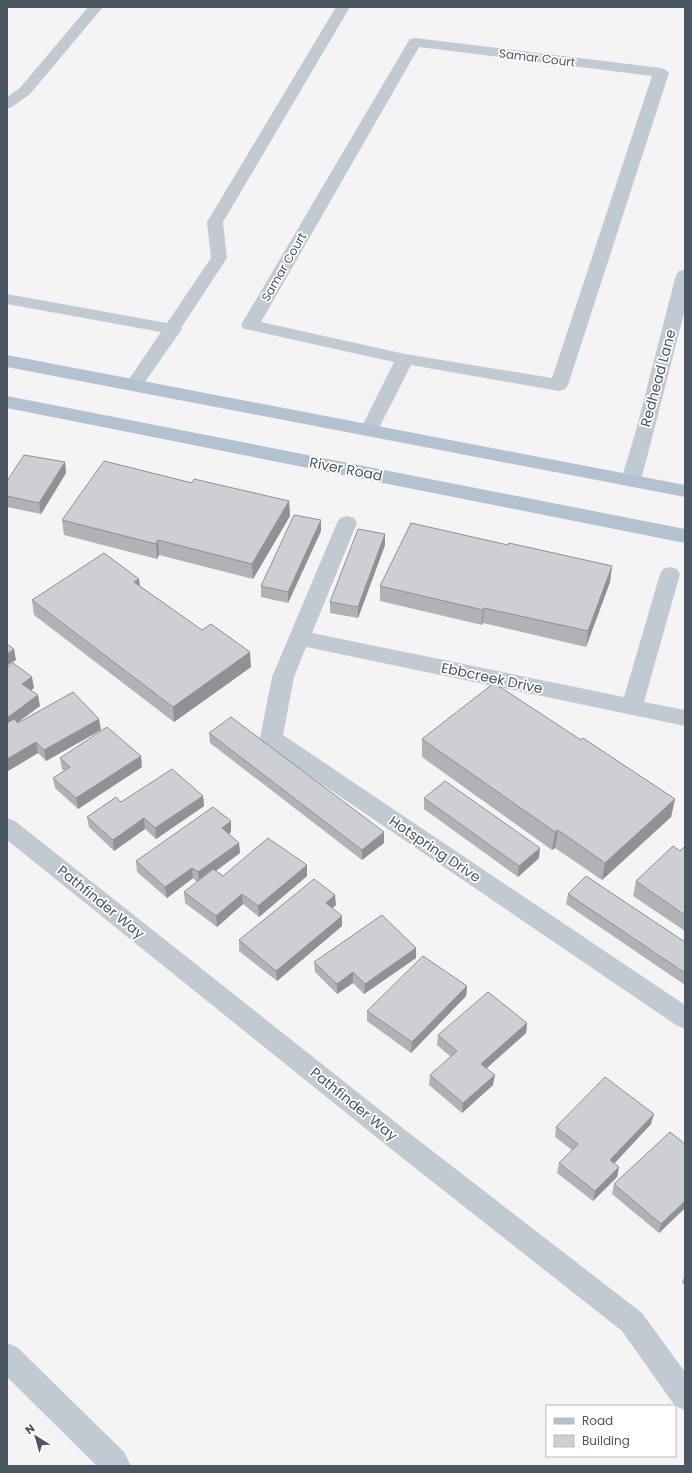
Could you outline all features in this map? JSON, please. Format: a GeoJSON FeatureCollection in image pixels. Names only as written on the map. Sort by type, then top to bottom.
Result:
{"type":"FeatureCollection","features":[{"type":"Feature","properties":{"kind":"main road"},"geometry":{"type":"LineString","coordinates":[[7,361],[685,491]]}},
{"type":"Feature","properties":{"kind":"main road","name":"River Road"},"geometry":{"type":"LineString","coordinates":[[7,402],[685,536]]}},
{"type":"Feature","properties":{"kind":"street"},"geometry":{"type":"LineString","coordinates":[[7,104],[25,91],[96,7]]}},
{"type":"Feature","properties":{"kind":"street"},"geometry":{"type":"LineString","coordinates":[[134,385],[219,258],[215,222],[343,7]]}},
{"type":"Feature","properties":{"kind":"street","name":"Samar Court"},"geometry":{"type":"LineString","coordinates":[[415,42],[661,73],[559,385],[405,359],[250,325],[415,42]]}},
{"type":"Feature","properties":{"kind":"street","name":"Redhead Lane"},"geometry":{"type":"LineString","coordinates":[[631,480],[683,293],[685,275]]}},
{"type":"Feature","properties":{"kind":"street"},"geometry":{"type":"LineString","coordinates":[[7,299],[172,329]]}},
{"type":"Feature","properties":{"kind":"street"},"geometry":{"type":"LineString","coordinates":[[369,430],[405,359]]}},
{"type":"Feature","properties":{"kind":"street"},"geometry":{"type":"LineString","coordinates":[[298,638],[347,522]]}},
{"type":"Feature","properties":{"kind":"street"},"geometry":{"type":"LineString","coordinates":[[632,707],[670,574]]}},
{"type":"Feature","properties":{"kind":"street","name":"Ebbcreek Drive"},"geometry":{"type":"LineString","coordinates":[[298,638],[685,718]]}},
{"type":"Feature","properties":{"kind":"street","name":"Hotspring Drive"},"geometry":{"type":"LineString","coordinates":[[298,638],[283,677],[271,738],[685,1018]]}},
{"type":"Feature","properties":{"kind":"street","name":"Pathfinder Way"},"geometry":{"type":"LineString","coordinates":[[7,827],[395,1137],[632,1322],[685,1396]]}},
{"type":"Feature","properties":{"kind":"street"},"geometry":{"type":"LineString","coordinates":[[7,1357],[114,1462],[116,1466]]}},
{"type":"Feature","properties":{"kind":"building"},"geometry":{"type":"Polygon","coordinates":[[[24,455],[65,462],[39,503],[7,496],[7,481],[24,455]]]}},
{"type":"Feature","properties":{"kind":"building"},"geometry":{"type":"Polygon","coordinates":[[[104,461],[192,483],[194,479],[289,501],[252,564],[158,540],[156,544],[62,520],[104,461]]]}},
{"type":"Feature","properties":{"kind":"building"},"geometry":{"type":"Polygon","coordinates":[[[294,515],[321,520],[288,592],[261,586],[294,515]]]}},
{"type":"Feature","properties":{"kind":"building"},"geometry":{"type":"Polygon","coordinates":[[[411,523],[508,545],[509,543],[612,566],[588,631],[484,608],[483,610],[380,586],[411,523]]]}},
{"type":"Feature","properties":{"kind":"building"},"geometry":{"type":"Polygon","coordinates":[[[358,529],[385,534],[358,607],[330,602],[358,529]]]}},
{"type":"Feature","properties":{"kind":"building"},"geometry":{"type":"Polygon","coordinates":[[[104,553],[139,579],[134,582],[202,630],[211,624],[250,652],[173,707],[32,600],[104,553]]]}},
{"type":"Feature","properties":{"kind":"building"},"geometry":{"type":"Polygon","coordinates":[[[7,644],[14,649],[7,654],[7,644]]]}},
{"type":"Feature","properties":{"kind":"building"},"geometry":{"type":"Polygon","coordinates":[[[13,663],[32,677],[22,684],[38,695],[7,718],[7,668],[13,663]]]}},
{"type":"Feature","properties":{"kind":"building"},"geometry":{"type":"Polygon","coordinates":[[[494,683],[581,740],[583,738],[675,799],[605,863],[558,830],[555,832],[422,739],[494,683]]]}},
{"type":"Feature","properties":{"kind":"building"},"geometry":{"type":"Polygon","coordinates":[[[73,692],[99,719],[44,750],[36,742],[7,759],[7,723],[14,719],[18,723],[73,692]]]}},
{"type":"Feature","properties":{"kind":"building"},"geometry":{"type":"Polygon","coordinates":[[[231,717],[384,832],[362,850],[209,733],[231,717]]]}},
{"type":"Feature","properties":{"kind":"building"},"geometry":{"type":"Polygon","coordinates":[[[107,727],[141,756],[76,798],[53,778],[70,767],[60,758],[107,727]]]}},
{"type":"Feature","properties":{"kind":"building"},"geometry":{"type":"Polygon","coordinates":[[[172,769],[203,796],[155,828],[144,818],[113,840],[87,817],[116,797],[121,802],[172,769]]]}},
{"type":"Feature","properties":{"kind":"building"},"geometry":{"type":"Polygon","coordinates":[[[445,781],[540,848],[519,866],[424,798],[445,781]]]}},
{"type":"Feature","properties":{"kind":"building"},"geometry":{"type":"Polygon","coordinates":[[[213,807],[231,821],[222,828],[239,843],[198,872],[192,868],[165,887],[136,861],[213,807]]]}},
{"type":"Feature","properties":{"kind":"building"},"geometry":{"type":"Polygon","coordinates":[[[268,838],[307,865],[258,906],[242,894],[216,916],[184,892],[213,869],[223,876],[268,838]]]}},
{"type":"Feature","properties":{"kind":"building"},"geometry":{"type":"Polygon","coordinates":[[[673,846],[680,851],[685,846],[685,915],[636,881],[673,846]]]}},
{"type":"Feature","properties":{"kind":"building"},"geometry":{"type":"Polygon","coordinates":[[[586,876],[685,942],[685,973],[568,894],[586,876]]]}},
{"type":"Feature","properties":{"kind":"building"},"geometry":{"type":"Polygon","coordinates":[[[314,879],[335,895],[326,903],[342,916],[276,971],[239,940],[314,879]]]}},
{"type":"Feature","properties":{"kind":"building"},"geometry":{"type":"Polygon","coordinates":[[[382,915],[416,948],[365,984],[353,972],[337,984],[314,962],[382,915]]]}},
{"type":"Feature","properties":{"kind":"building"},"geometry":{"type":"Polygon","coordinates":[[[423,956],[467,986],[412,1042],[367,1011],[423,956]]]}},
{"type":"Feature","properties":{"kind":"building"},"geometry":{"type":"Polygon","coordinates":[[[488,992],[527,1023],[481,1064],[495,1075],[463,1103],[430,1075],[457,1051],[438,1035],[488,992]]]}},
{"type":"Feature","properties":{"kind":"building"},"geometry":{"type":"Polygon","coordinates":[[[605,1077],[654,1114],[610,1160],[619,1167],[595,1191],[559,1163],[578,1144],[556,1127],[605,1077]]]}},
{"type":"Feature","properties":{"kind":"building"},"geometry":{"type":"Polygon","coordinates":[[[670,1132],[685,1144],[685,1201],[661,1224],[614,1184],[670,1132]]]}}]}
